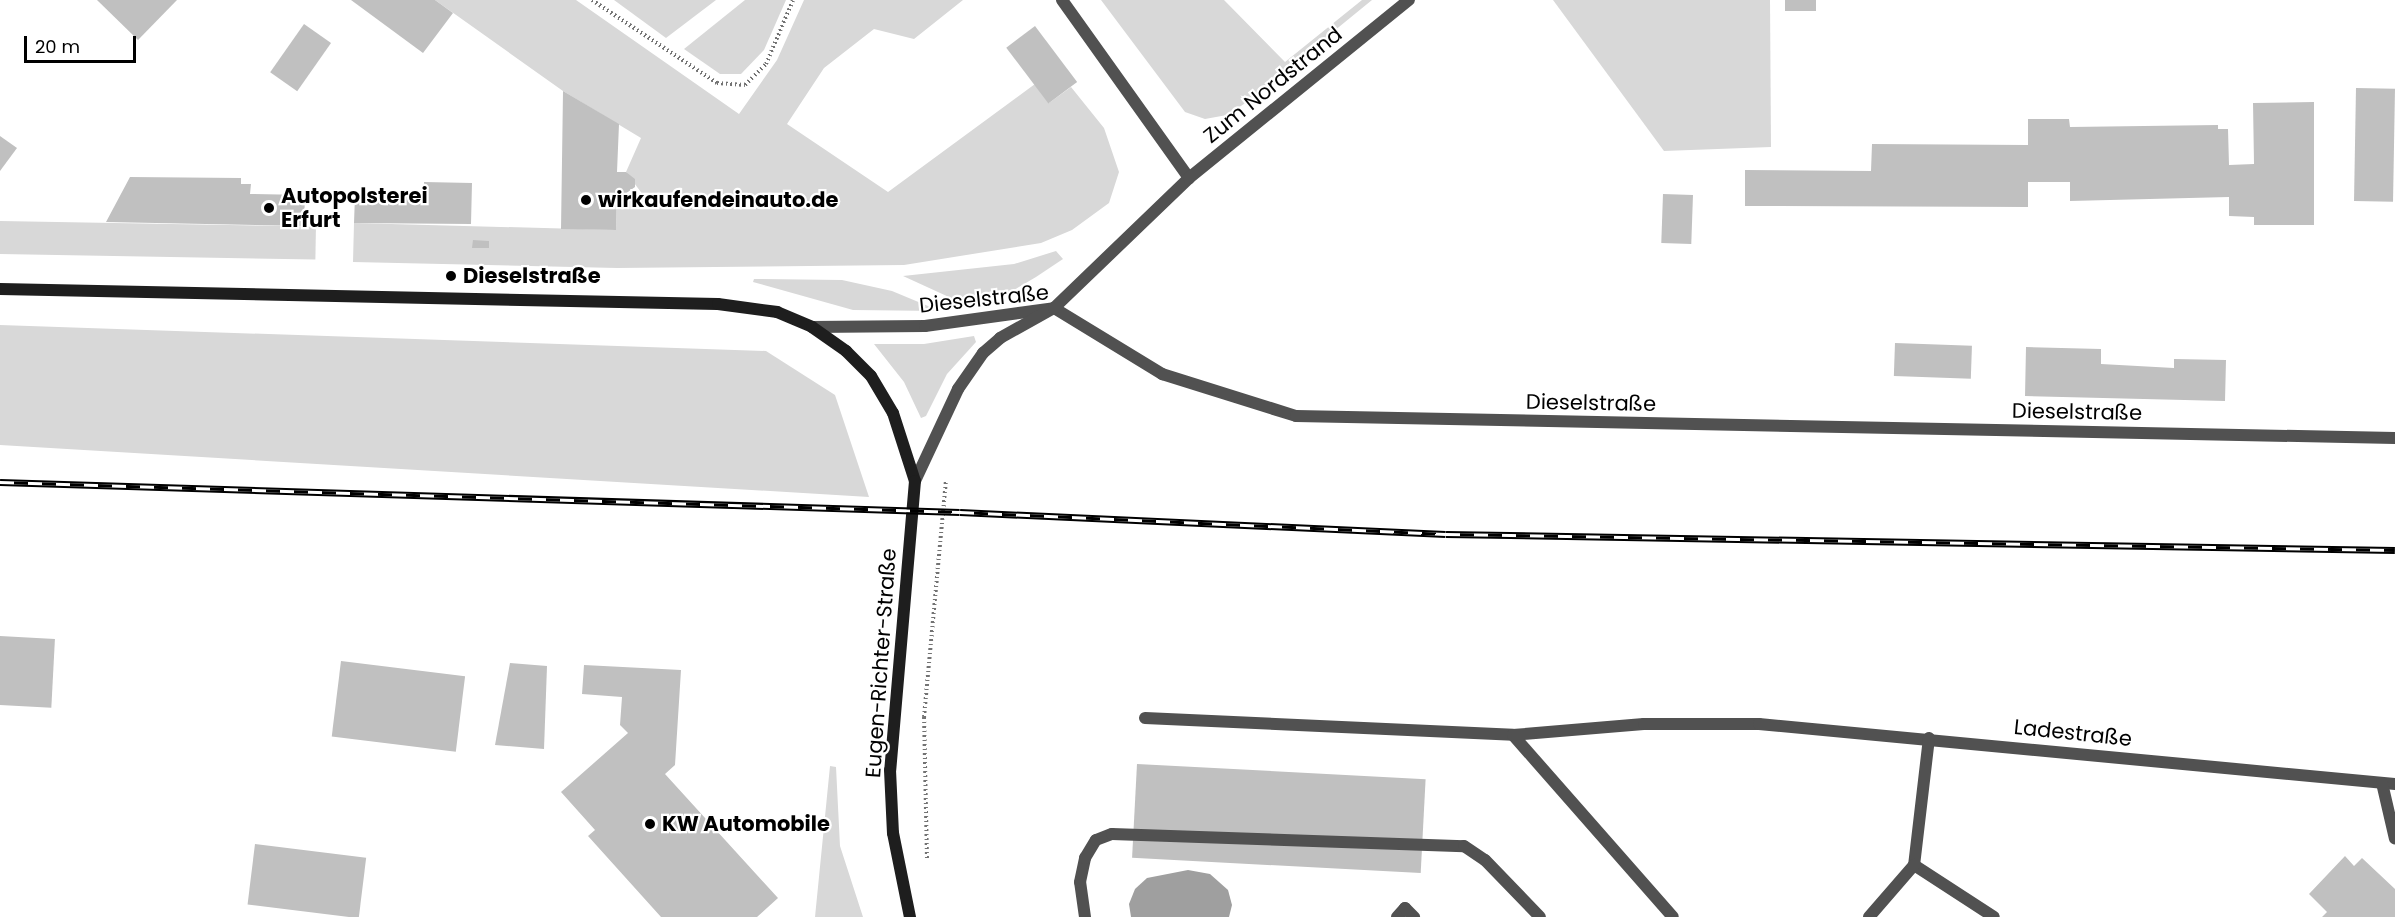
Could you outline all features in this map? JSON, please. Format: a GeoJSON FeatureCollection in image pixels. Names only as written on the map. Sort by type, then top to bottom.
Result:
{"type":"FeatureCollection","features":[{"type":"Feature","properties":{"kind":"main road","name":"Dieselstraße"},"geometry":{"type":"LineString","coordinates":[[0,289],[718,304],[777,312],[812,327],[846,351],[871,376],[893,413],[915,482]]}},
{"type":"Feature","properties":{"kind":"main road","name":"Eugen-Richter-Straße"},"geometry":{"type":"LineString","coordinates":[[910,917],[893,833],[890,770],[915,482]]}},
{"type":"Feature","properties":{"kind":"street"},"geometry":{"type":"LineString","coordinates":[[1062,0],[1189,178]]}},
{"type":"Feature","properties":{"kind":"street","name":"Zum Nordstrand"},"geometry":{"type":"LineString","coordinates":[[915,482],[958,389],[983,353],[1000,338],[1054,308],[1189,178],[1409,0]]}},
{"type":"Feature","properties":{"kind":"street","name":"Dieselstraße"},"geometry":{"type":"LineString","coordinates":[[812,327],[926,326],[1054,308],[1162,374],[1296,416],[2395,438]]}},
{"type":"Feature","properties":{"kind":"street","name":"Ladestraße"},"geometry":{"type":"LineString","coordinates":[[1145,718],[1513,735],[1644,724],[1759,724],[1929,738],[2389,784],[2395,839]]}},
{"type":"Feature","properties":{"kind":"street"},"geometry":{"type":"LineString","coordinates":[[1513,735],[1673,917]]}},
{"type":"Feature","properties":{"kind":"street"},"geometry":{"type":"LineString","coordinates":[[1869,917],[1914,865],[1929,738]]}},
{"type":"Feature","properties":{"kind":"street"},"geometry":{"type":"LineString","coordinates":[[1085,917],[1080,882],[1085,858],[1096,840],[1112,834],[1464,846],[1485,860],[1540,917]]}},
{"type":"Feature","properties":{"kind":"street"},"geometry":{"type":"LineString","coordinates":[[1914,865],[1994,917]]}},
{"type":"Feature","properties":{"kind":"street"},"geometry":{"type":"LineString","coordinates":[[1397,917],[1405,908],[1414,917]]}},
{"type":"Feature","properties":{"kind":"path"},"geometry":{"type":"LineString","coordinates":[[592,0],[717,83],[745,86],[766,64],[793,0]]}},
{"type":"Feature","properties":{"kind":"path"},"geometry":{"type":"LineString","coordinates":[[928,870],[924,717],[948,468]]}},
{"type":"Feature","properties":{"kind":"shaded area"},"geometry":{"type":"Polygon","coordinates":[[[435,0],[576,0],[739,114],[777,60],[804,0],[963,0],[914,39],[874,29],[824,68],[787,124],[888,192],[1035,84],[1049,103],[1071,87],[1104,128],[1119,172],[1109,203],[1072,230],[1041,243],[904,265],[617,268],[353,262],[354,223],[616,230],[617,193],[625,194],[634,203],[643,195],[626,172],[641,138],[563,91],[435,0]]]}},
{"type":"Feature","properties":{"kind":"shaded area"},"geometry":{"type":"Polygon","coordinates":[[[614,0],[716,0],[666,38],[614,0]]]}},
{"type":"Feature","properties":{"kind":"shaded area"},"geometry":{"type":"Polygon","coordinates":[[[745,0],[786,0],[764,50],[741,74],[720,74],[684,49],[745,0]]]}},
{"type":"Feature","properties":{"kind":"shaded area"},"geometry":{"type":"Polygon","coordinates":[[[1101,0],[1224,0],[1285,62],[1362,0],[1372,0],[1247,102],[1227,115],[1205,119],[1185,112],[1101,0]]]}},
{"type":"Feature","properties":{"kind":"shaded area"},"geometry":{"type":"Polygon","coordinates":[[[1553,0],[1770,0],[1771,147],[1664,151],[1553,0]]]}},
{"type":"Feature","properties":{"kind":"shaded area"},"geometry":{"type":"Polygon","coordinates":[[[0,221],[316,227],[315,260],[0,254],[0,221]]]}},
{"type":"Feature","properties":{"kind":"shaded area"},"geometry":{"type":"Polygon","coordinates":[[[1056,251],[1063,259],[1009,293],[981,301],[962,303],[903,276],[1014,264],[1056,251]]]}},
{"type":"Feature","properties":{"kind":"shaded area"},"geometry":{"type":"Polygon","coordinates":[[[754,279],[842,280],[892,291],[940,311],[853,310],[753,282],[754,279]]]}},
{"type":"Feature","properties":{"kind":"shaded area"},"geometry":{"type":"Polygon","coordinates":[[[0,325],[766,351],[835,395],[869,497],[0,445],[0,325]]]}},
{"type":"Feature","properties":{"kind":"shaded area"},"geometry":{"type":"Polygon","coordinates":[[[974,336],[976,342],[947,374],[926,416],[921,418],[904,382],[874,344],[924,344],[974,336]]]}},
{"type":"Feature","properties":{"kind":"shaded area"},"geometry":{"type":"Polygon","coordinates":[[[830,766],[836,767],[840,846],[863,917],[815,917],[830,766]]]}},
{"type":"Feature","properties":{"kind":"shaded area"},"geometry":{"type":"Polygon","coordinates":[[[1188,870],[1210,874],[1228,890],[1232,905],[1229,917],[1131,917],[1129,904],[1135,889],[1147,878],[1188,870]]]}},
{"type":"Feature","properties":{"kind":"building"},"geometry":{"type":"Polygon","coordinates":[[[97,0],[177,0],[138,40],[97,0]]]}},
{"type":"Feature","properties":{"kind":"building"},"geometry":{"type":"Polygon","coordinates":[[[351,0],[435,0],[453,13],[423,53],[351,0]]]}},
{"type":"Feature","properties":{"kind":"building"},"geometry":{"type":"Polygon","coordinates":[[[1785,0],[1816,0],[1816,11],[1785,11],[1785,0]]]}},
{"type":"Feature","properties":{"kind":"building"},"geometry":{"type":"Polygon","coordinates":[[[304,24],[331,43],[297,91],[270,72],[304,24]]]}},
{"type":"Feature","properties":{"kind":"building"},"geometry":{"type":"Polygon","coordinates":[[[1035,26],[1077,82],[1048,104],[1006,48],[1035,26]]]}},
{"type":"Feature","properties":{"kind":"building"},"geometry":{"type":"Polygon","coordinates":[[[2356,88],[2395,89],[2393,202],[2354,201],[2356,88]]]}},
{"type":"Feature","properties":{"kind":"building"},"geometry":{"type":"Polygon","coordinates":[[[563,91],[619,124],[617,172],[626,172],[635,179],[635,187],[625,194],[617,193],[616,230],[561,229],[563,91]]]}},
{"type":"Feature","properties":{"kind":"building"},"geometry":{"type":"Polygon","coordinates":[[[2314,102],[2314,225],[2254,225],[2254,217],[2229,216],[2229,197],[2070,201],[2070,182],[2028,182],[2028,207],[1745,206],[1745,170],[1871,171],[1872,144],[2028,145],[2028,119],[2069,119],[2070,127],[2218,125],[2218,129],[2228,129],[2229,165],[2254,164],[2253,103],[2314,102]]]}},
{"type":"Feature","properties":{"kind":"building"},"geometry":{"type":"Polygon","coordinates":[[[0,136],[17,148],[0,171],[0,136]]]}},
{"type":"Feature","properties":{"kind":"building"},"geometry":{"type":"Polygon","coordinates":[[[130,177],[241,178],[241,184],[251,184],[250,194],[305,195],[304,226],[106,222],[130,177]]]}},
{"type":"Feature","properties":{"kind":"building"},"geometry":{"type":"Polygon","coordinates":[[[424,182],[472,183],[471,224],[354,223],[355,195],[424,195],[424,182]]]}},
{"type":"Feature","properties":{"kind":"building"},"geometry":{"type":"Polygon","coordinates":[[[1663,194],[1693,195],[1691,244],[1661,243],[1663,194]]]}},
{"type":"Feature","properties":{"kind":"building"},"geometry":{"type":"Polygon","coordinates":[[[473,240],[489,241],[489,248],[472,248],[473,240]]]}},
{"type":"Feature","properties":{"kind":"building"},"geometry":{"type":"Polygon","coordinates":[[[1895,343],[1972,346],[1971,379],[1894,376],[1895,343]]]}},
{"type":"Feature","properties":{"kind":"building"},"geometry":{"type":"Polygon","coordinates":[[[2026,347],[2101,349],[2101,364],[2174,368],[2174,359],[2226,360],[2225,401],[2025,396],[2026,347]]]}},
{"type":"Feature","properties":{"kind":"building"},"geometry":{"type":"Polygon","coordinates":[[[0,636],[55,639],[51,708],[0,705],[0,636]]]}},
{"type":"Feature","properties":{"kind":"building"},"geometry":{"type":"Polygon","coordinates":[[[341,661],[465,676],[456,752],[332,736],[341,661]]]}},
{"type":"Feature","properties":{"kind":"building"},"geometry":{"type":"Polygon","coordinates":[[[510,663],[547,666],[544,749],[495,745],[510,663]]]}},
{"type":"Feature","properties":{"kind":"building"},"geometry":{"type":"Polygon","coordinates":[[[584,665],[681,670],[675,765],[665,774],[778,898],[757,917],[661,917],[588,836],[595,830],[561,792],[628,733],[620,725],[622,697],[582,694],[584,665]]]}},
{"type":"Feature","properties":{"kind":"building"},"geometry":{"type":"Polygon","coordinates":[[[1137,764],[1426,779],[1421,873],[1132,858],[1137,764]]]}},
{"type":"Feature","properties":{"kind":"building"},"geometry":{"type":"Polygon","coordinates":[[[255,844],[366,858],[359,917],[248,905],[255,844]]]}},
{"type":"Feature","properties":{"kind":"building"},"geometry":{"type":"Polygon","coordinates":[[[2345,856],[2354,866],[2362,858],[2395,889],[2395,917],[2322,917],[2327,912],[2309,894],[2345,856]]]}},
{"type":"Feature","properties":{"kind":"railway"},"geometry":{"type":"LineString","coordinates":[[0,482],[960,512],[1446,534],[2395,550]]}},
{"type":"Feature","properties":{"kind":"place","name":"wirkaufendeinauto.de"},"geometry":{"type":"Point","coordinates":[586,200]}},
{"type":"Feature","properties":{"kind":"place","name":"Autopolsterei Erfurt"},"geometry":{"type":"Point","coordinates":[269,208]}},
{"type":"Feature","properties":{"kind":"place","name":"Dieselstraße"},"geometry":{"type":"Point","coordinates":[451,276]}},
{"type":"Feature","properties":{"kind":"place","name":"KW Automobile"},"geometry":{"type":"Point","coordinates":[650,824]}}]}
